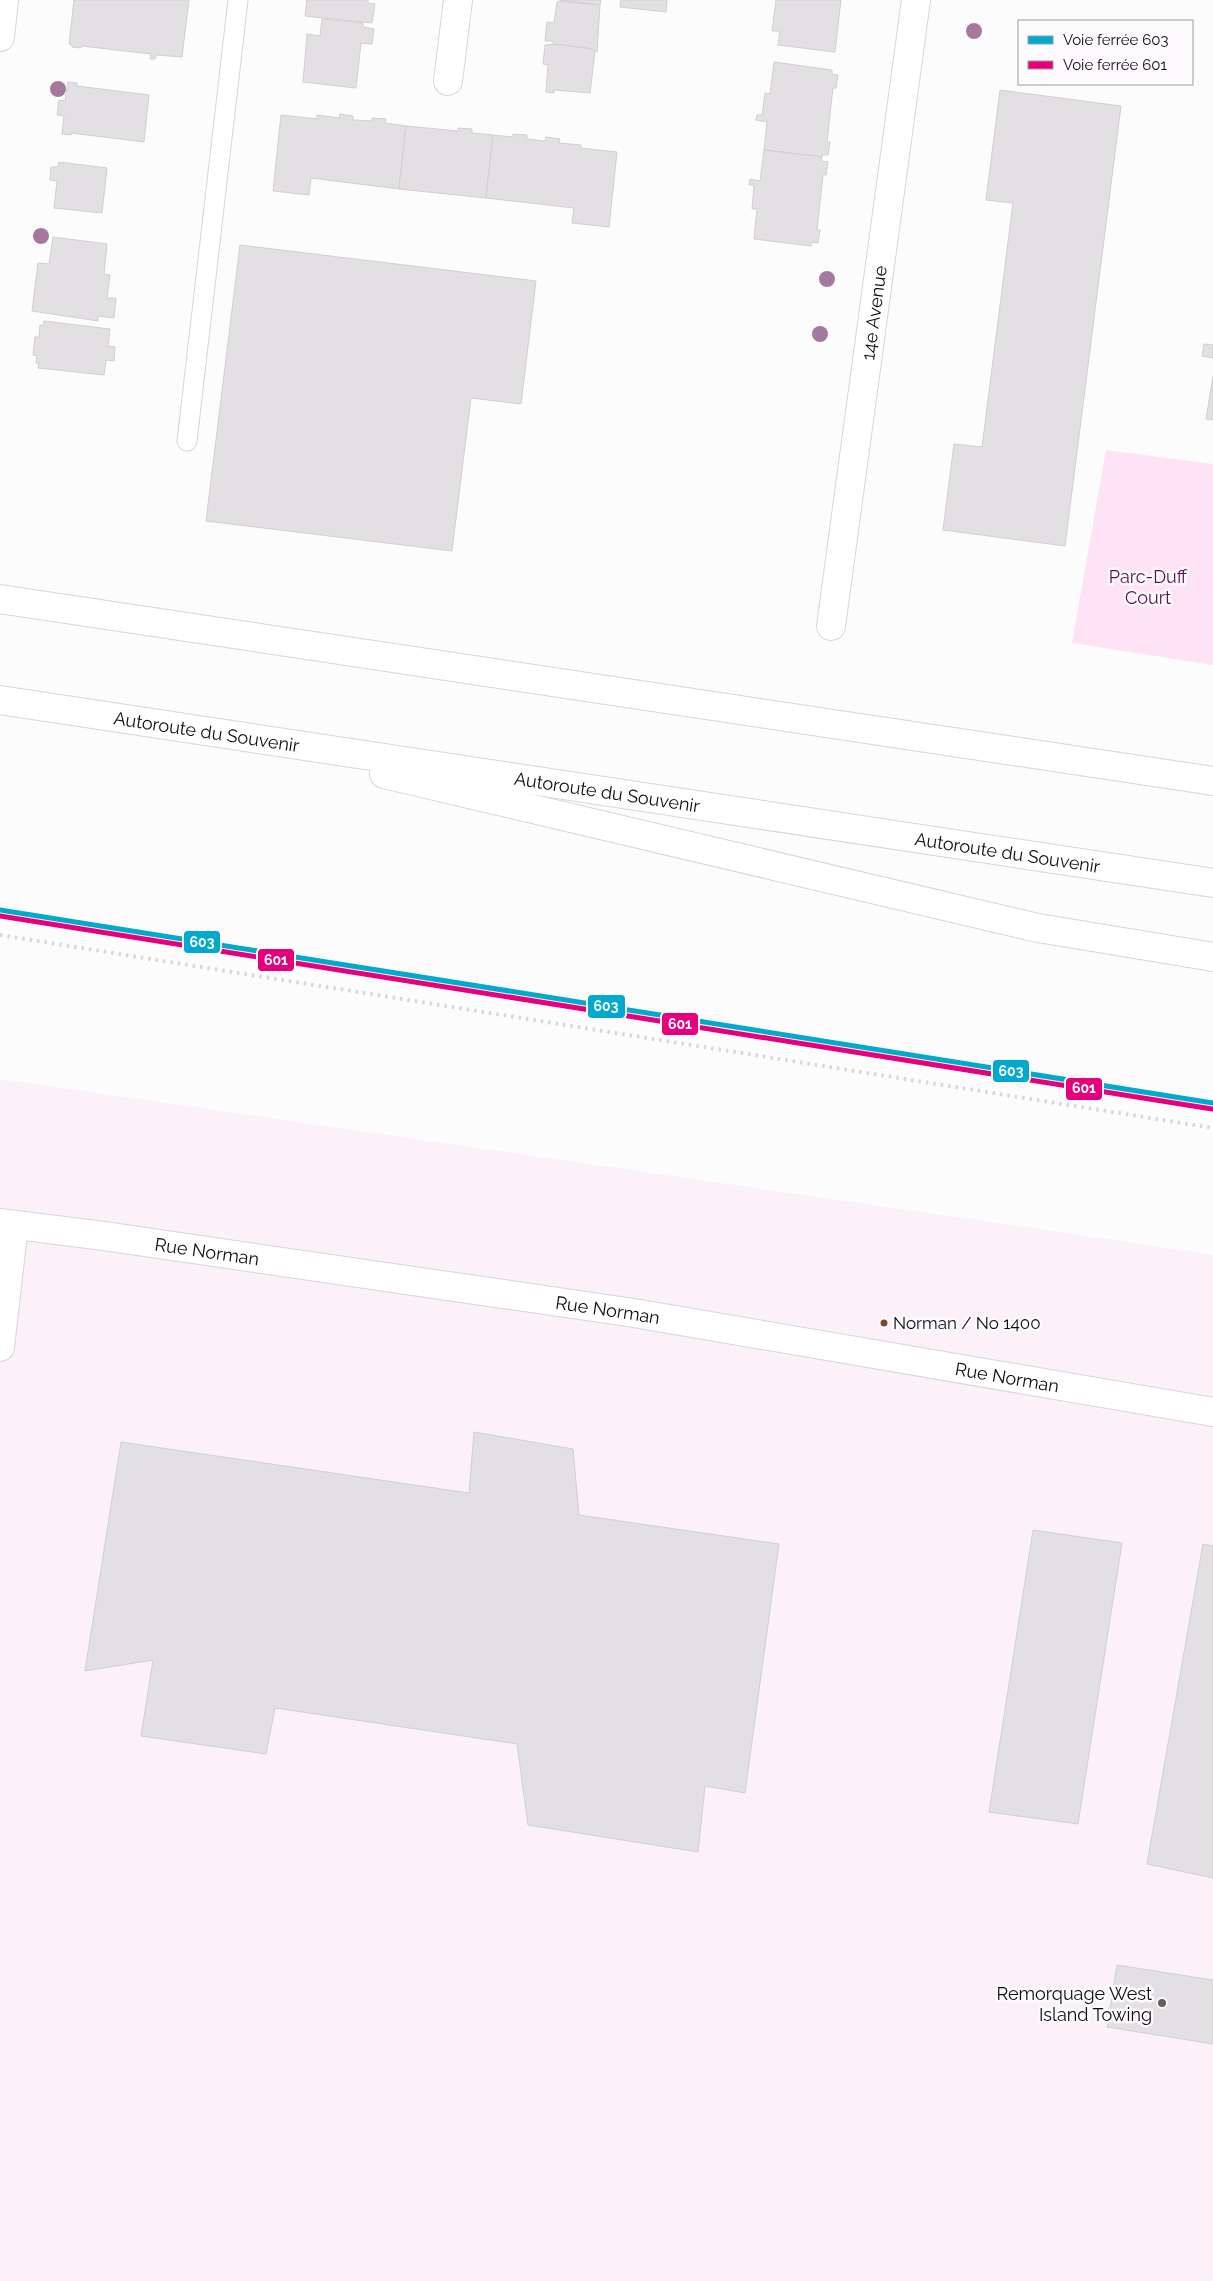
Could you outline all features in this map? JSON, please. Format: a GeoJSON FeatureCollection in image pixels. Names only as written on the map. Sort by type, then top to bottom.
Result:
{"type":"FeatureCollection","features":[{"type":"Feature","properties":{"kind":"main road"},"geometry":{"type":"LineString","coordinates":[[0,37],[4,0]]}},
{"type":"Feature","properties":{"kind":"main road"},"geometry":{"type":"LineString","coordinates":[[448,80],[458,0]]}},
{"type":"Feature","properties":{"kind":"main road","name":"14e Avenue"},"geometry":{"type":"LineString","coordinates":[[831,626],[916,0]]}},
{"type":"Feature","properties":{"kind":"main road"},"geometry":{"type":"LineString","coordinates":[[0,599],[1213,781]]}},
{"type":"Feature","properties":{"kind":"main road","name":"Autoroute du Souvenir"},"geometry":{"type":"LineString","coordinates":[[0,700],[1213,883]]}},
{"type":"Feature","properties":{"kind":"main road"},"geometry":{"type":"LineString","coordinates":[[190,729],[1038,928],[1213,957]]}},
{"type":"Feature","properties":{"kind":"main road"},"geometry":{"type":"LineString","coordinates":[[0,1347],[7,1224]]}},
{"type":"Feature","properties":{"kind":"main road","name":"Rue Norman"},"geometry":{"type":"LineString","coordinates":[[7,1224],[104,1236],[634,1313],[1213,1412]]}},
{"type":"Feature","properties":{"kind":"lane"},"geometry":{"type":"LineString","coordinates":[[186,441],[238,0]]}},
{"type":"Feature","properties":{"kind":"shaded area"},"geometry":{"type":"Polygon","coordinates":[[[0,1079],[1213,1255],[1213,2281],[0,2281],[0,1079]]]}},
{"type":"Feature","properties":{"kind":"green space","name":"Parc-Duff Court"},"geometry":{"type":"Polygon","coordinates":[[[1106,450],[1213,464],[1213,665],[1072,643],[1106,450]]]}},
{"type":"Feature","properties":{"kind":"building"},"geometry":{"type":"Polygon","coordinates":[[[74,0],[189,0],[182,57],[156,55],[155,59],[150,59],[151,54],[82,46],[81,48],[72,47],[69,44],[74,0]]]}},
{"type":"Feature","properties":{"kind":"building"},"geometry":{"type":"Polygon","coordinates":[[[307,0],[368,0],[368,3],[375,4],[372,23],[305,16],[307,0]]]}},
{"type":"Feature","properties":{"kind":"building"},"geometry":{"type":"Polygon","coordinates":[[[560,0],[601,0],[600,5],[560,0]]]}},
{"type":"Feature","properties":{"kind":"building"},"geometry":{"type":"Polygon","coordinates":[[[621,0],[667,0],[666,12],[620,7],[621,0]]]}},
{"type":"Feature","properties":{"kind":"building"},"geometry":{"type":"Polygon","coordinates":[[[776,0],[841,0],[835,52],[778,45],[780,31],[772,31],[776,0]]]}},
{"type":"Feature","properties":{"kind":"building"},"geometry":{"type":"Polygon","coordinates":[[[557,2],[600,5],[597,52],[593,51],[593,49],[545,41],[547,22],[554,23],[557,2]]]}},
{"type":"Feature","properties":{"kind":"building"},"geometry":{"type":"Polygon","coordinates":[[[322,19],[363,23],[363,27],[374,29],[372,44],[361,43],[356,88],[303,82],[307,34],[320,36],[322,19]]]}},
{"type":"Feature","properties":{"kind":"building"},"geometry":{"type":"Polygon","coordinates":[[[554,44],[593,49],[595,51],[590,93],[554,90],[554,93],[546,92],[548,65],[543,64],[545,45],[554,44]]]}},
{"type":"Feature","properties":{"kind":"building"},"geometry":{"type":"Polygon","coordinates":[[[774,62],[832,70],[832,74],[838,75],[836,88],[833,88],[827,142],[830,142],[828,155],[822,155],[822,157],[764,150],[767,122],[756,120],[757,115],[762,115],[765,93],[770,94],[774,62]]]}},
{"type":"Feature","properties":{"kind":"building"},"geometry":{"type":"Polygon","coordinates":[[[68,82],[77,83],[77,86],[149,95],[144,142],[71,133],[71,135],[62,134],[64,116],[57,115],[59,100],[65,101],[68,82]]]}},
{"type":"Feature","properties":{"kind":"building"},"geometry":{"type":"Polygon","coordinates":[[[1000,90],[1121,106],[1065,546],[943,530],[954,444],[982,447],[1013,203],[986,200],[1000,90]]]}},
{"type":"Feature","properties":{"kind":"building"},"geometry":{"type":"Polygon","coordinates":[[[340,114],[353,116],[353,120],[372,121],[372,118],[386,119],[385,123],[406,126],[399,189],[311,178],[309,195],[273,191],[281,115],[317,119],[317,115],[339,118],[340,114]]]}},
{"type":"Feature","properties":{"kind":"building"},"geometry":{"type":"Polygon","coordinates":[[[406,126],[458,131],[458,128],[472,129],[472,133],[493,135],[486,198],[399,189],[406,126]]]}},
{"type":"Feature","properties":{"kind":"building"},"geometry":{"type":"Polygon","coordinates":[[[513,134],[527,135],[527,139],[545,141],[546,137],[560,139],[559,143],[581,145],[581,148],[617,152],[609,227],[572,223],[574,208],[486,198],[493,135],[513,137],[513,134]]]}},
{"type":"Feature","properties":{"kind":"building"},"geometry":{"type":"Polygon","coordinates":[[[764,150],[822,157],[821,161],[828,162],[826,175],[823,175],[817,230],[820,230],[818,243],[812,242],[811,246],[754,239],[757,209],[752,209],[754,185],[749,185],[750,179],[760,181],[764,150]]]}},
{"type":"Feature","properties":{"kind":"building"},"geometry":{"type":"Polygon","coordinates":[[[59,162],[107,168],[102,213],[54,208],[57,181],[50,180],[51,167],[58,167],[59,162]]]}},
{"type":"Feature","properties":{"kind":"building"},"geometry":{"type":"Polygon","coordinates":[[[53,237],[107,244],[104,274],[110,275],[107,298],[116,298],[114,318],[98,316],[98,321],[32,311],[38,263],[49,264],[53,237]]]}},
{"type":"Feature","properties":{"kind":"building"},"geometry":{"type":"Polygon","coordinates":[[[240,245],[536,281],[521,404],[471,398],[452,551],[206,521],[240,245]]]}},
{"type":"Feature","properties":{"kind":"building"},"geometry":{"type":"Polygon","coordinates":[[[44,321],[110,329],[108,346],[115,347],[114,361],[106,360],[104,375],[38,368],[39,363],[36,363],[37,356],[33,355],[35,337],[39,337],[40,325],[43,326],[44,321]]]}},
{"type":"Feature","properties":{"kind":"building"},"geometry":{"type":"Polygon","coordinates":[[[1204,344],[1213,345],[1213,358],[1202,356],[1204,344]]]}},
{"type":"Feature","properties":{"kind":"building"},"geometry":{"type":"Polygon","coordinates":[[[1213,376],[1213,420],[1206,419],[1213,376]]]}},
{"type":"Feature","properties":{"kind":"building"},"geometry":{"type":"Polygon","coordinates":[[[474,1432],[573,1449],[579,1515],[779,1544],[745,1793],[705,1786],[698,1852],[528,1825],[517,1744],[275,1708],[266,1754],[141,1736],[153,1660],[85,1671],[121,1442],[469,1493],[474,1432]]]}},
{"type":"Feature","properties":{"kind":"building"},"geometry":{"type":"Polygon","coordinates":[[[1033,1530],[1122,1543],[1078,1824],[989,1812],[1033,1530]]]}},
{"type":"Feature","properties":{"kind":"building"},"geometry":{"type":"Polygon","coordinates":[[[1203,1544],[1213,1546],[1213,1878],[1147,1864],[1203,1544]]]}},
{"type":"Feature","properties":{"kind":"building","name":"Remorquage West Island Towing"},"geometry":{"type":"Polygon","coordinates":[[[1117,1965],[1213,1980],[1213,2044],[1107,2027],[1117,1965]]]}},
{"type":"Feature","properties":{"kind":"railway"},"geometry":{"type":"LineString","coordinates":[[0,935],[1213,1128]]}},
{"type":"Feature","properties":{"kind":"rail line","name":"603"},"geometry":{"type":"LineString","coordinates":[[0,910],[1213,1103]]}},
{"type":"Feature","properties":{"kind":"rail line","name":"601"},"geometry":{"type":"LineString","coordinates":[[0,916],[1212,1109]]}},
{"type":"Feature","properties":{"kind":"place","name":"Norman / No 1400"},"geometry":{"type":"Point","coordinates":[884,1323]}},
{"type":"Feature","properties":{"kind":"place","name":"Remorquage West Island Towing"},"geometry":{"type":"Point","coordinates":[1162,2003]}}]}
